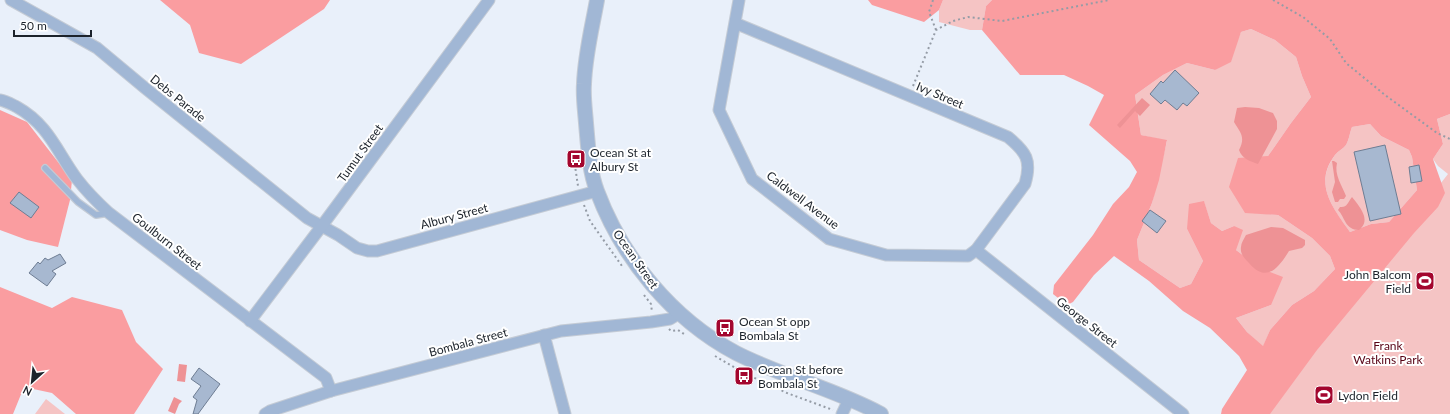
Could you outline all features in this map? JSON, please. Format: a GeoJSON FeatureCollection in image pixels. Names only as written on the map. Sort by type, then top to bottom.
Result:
{"type":"FeatureCollection","features":[{"type":"Feature","properties":{"kind":"street","name":"Debs Parade"},"geometry":{"type":"LineString","coordinates":[[11,0],[97,48],[307,218],[321,227]]}},
{"type":"Feature","properties":{"kind":"street","name":"Tumut Street"},"geometry":{"type":"LineString","coordinates":[[250,321],[489,0]]}},
{"type":"Feature","properties":{"kind":"street","name":"Ocean Street"},"geometry":{"type":"LineString","coordinates":[[597,0],[586,61],[584,85],[588,147],[596,191],[611,224],[630,255],[646,277],[680,313],[708,335],[735,352],[762,365],[849,399],[881,414]]}},
{"type":"Feature","properties":{"kind":"street","name":"Caldwell Avenue"},"geometry":{"type":"LineString","coordinates":[[739,0],[718,110],[752,179],[829,239],[886,255],[968,256],[976,250]]}},
{"type":"Feature","properties":{"kind":"street","name":"Ivy Street"},"geometry":{"type":"LineString","coordinates":[[735,23],[1008,137],[1022,149],[1027,160],[1028,172],[1025,184],[976,250]]}},
{"type":"Feature","properties":{"kind":"street","name":"Goulburn Street"},"geometry":{"type":"LineString","coordinates":[[0,100],[24,111],[36,120],[47,132],[92,198],[109,213],[326,378],[331,392]]}},
{"type":"Feature","properties":{"kind":"street","name":"Albury Street"},"geometry":{"type":"LineString","coordinates":[[321,227],[338,235],[356,248],[368,251],[377,251],[596,191]]}},
{"type":"Feature","properties":{"kind":"street","name":"George Street"},"geometry":{"type":"LineString","coordinates":[[976,250],[1183,414]]}},
{"type":"Feature","properties":{"kind":"street","name":"Bombala Street"},"geometry":{"type":"LineString","coordinates":[[265,414],[270,411],[331,392],[544,335],[561,331],[670,319],[680,313]]}},
{"type":"Feature","properties":{"kind":"street"},"geometry":{"type":"LineString","coordinates":[[544,335],[565,414]]}},
{"type":"Feature","properties":{"kind":"street"},"geometry":{"type":"LineString","coordinates":[[842,414],[849,399]]}},
{"type":"Feature","properties":{"kind":"lane"},"geometry":{"type":"LineString","coordinates":[[45,168],[78,202],[96,215],[109,213]]}},
{"type":"Feature","properties":{"kind":"path"},"geometry":{"type":"LineString","coordinates":[[934,0],[929,12],[936,30]]}},
{"type":"Feature","properties":{"kind":"path"},"geometry":{"type":"LineString","coordinates":[[909,96],[936,30],[953,21],[968,17],[1002,21],[1108,0]]}},
{"type":"Feature","properties":{"kind":"path"},"geometry":{"type":"LineString","coordinates":[[1273,0],[1303,17],[1330,39],[1346,63],[1385,95],[1437,133],[1450,139]]}},
{"type":"Feature","properties":{"kind":"green space"},"geometry":{"type":"Polygon","coordinates":[[[943,0],[992,0],[986,6],[982,30],[970,30],[939,22],[939,10],[943,0]]]}},
{"type":"Feature","properties":{"kind":"green space"},"geometry":{"type":"Polygon","coordinates":[[[1251,29],[1275,40],[1296,57],[1311,97],[1268,156],[1245,212],[1278,215],[1312,238],[1330,256],[1335,269],[1314,291],[1292,305],[1270,330],[1263,347],[1247,332],[1236,318],[1271,305],[1260,268],[1236,250],[1234,226],[1222,231],[1211,223],[1204,202],[1187,229],[1203,261],[1191,284],[1180,288],[1139,260],[1137,240],[1152,203],[1167,141],[1141,135],[1135,95],[1163,75],[1187,63],[1215,70],[1236,44],[1241,32],[1251,29]]]}},
{"type":"Feature","properties":{"kind":"green space","name":"Frank Watkins Park"},"geometry":{"type":"Polygon","coordinates":[[[1450,114],[1450,414],[1260,414],[1448,174],[1438,166],[1433,159],[1443,144],[1437,119],[1450,114]]]}},
{"type":"Feature","properties":{"kind":"green space"},"geometry":{"type":"Polygon","coordinates":[[[1370,124],[1381,136],[1409,150],[1412,157],[1417,190],[1389,222],[1371,224],[1350,232],[1332,205],[1326,186],[1326,176],[1335,155],[1346,145],[1352,127],[1370,124]]]}},
{"type":"Feature","properties":{"kind":"green space"},"geometry":{"type":"Polygon","coordinates":[[[46,399],[65,414],[35,414],[46,399]]]}},
{"type":"Feature","properties":{"kind":"shaded area"},"geometry":{"type":"Polygon","coordinates":[[[160,0],[330,0],[324,9],[241,64],[199,53],[190,25],[160,0]]]}},
{"type":"Feature","properties":{"kind":"shaded area"},"geometry":{"type":"Polygon","coordinates":[[[868,0],[943,0],[939,10],[924,22],[872,5],[868,0]]]}},
{"type":"Feature","properties":{"kind":"shaded area"},"geometry":{"type":"Polygon","coordinates":[[[992,0],[1450,0],[1450,114],[1437,119],[1443,144],[1433,159],[1445,193],[1438,207],[1414,233],[1317,350],[1270,414],[1221,414],[1222,409],[1247,370],[1239,356],[1210,328],[1183,311],[1149,281],[1114,256],[1094,275],[1073,302],[1067,305],[1053,294],[1054,285],[1093,235],[1113,204],[1129,187],[1137,172],[1130,161],[1089,125],[1104,95],[1064,75],[1020,75],[982,30],[986,6],[992,0]],[[1251,29],[1241,32],[1231,62],[1215,70],[1187,63],[1163,75],[1135,95],[1141,135],[1167,140],[1159,180],[1152,203],[1137,240],[1139,260],[1180,288],[1191,284],[1203,261],[1187,229],[1189,204],[1204,201],[1211,223],[1222,231],[1234,226],[1243,230],[1236,250],[1260,268],[1283,277],[1271,305],[1236,318],[1247,332],[1263,346],[1270,330],[1292,305],[1314,291],[1335,269],[1330,256],[1312,238],[1278,215],[1245,213],[1229,187],[1238,158],[1268,156],[1311,97],[1296,57],[1275,40],[1251,29]],[[1370,124],[1352,127],[1346,145],[1335,155],[1326,176],[1326,186],[1332,205],[1350,232],[1371,224],[1389,222],[1417,190],[1412,157],[1409,150],[1381,136],[1370,124]]]}},
{"type":"Feature","properties":{"kind":"shaded area"},"geometry":{"type":"Polygon","coordinates":[[[1142,98],[1150,105],[1140,116],[1135,111],[1120,128],[1117,125],[1142,98]]]}},
{"type":"Feature","properties":{"kind":"shaded area"},"geometry":{"type":"Polygon","coordinates":[[[1237,108],[1259,108],[1273,113],[1277,121],[1277,129],[1258,164],[1244,158],[1239,150],[1242,138],[1234,122],[1237,108]]]}},
{"type":"Feature","properties":{"kind":"shaded area"},"geometry":{"type":"Polygon","coordinates":[[[0,110],[27,122],[72,180],[70,200],[58,247],[27,240],[0,230],[0,110]]]}},
{"type":"Feature","properties":{"kind":"shaded area"},"geometry":{"type":"Polygon","coordinates":[[[1332,161],[1337,163],[1337,176],[1346,196],[1338,202],[1335,202],[1332,192],[1335,182],[1332,161]]]}},
{"type":"Feature","properties":{"kind":"shaded area"},"geometry":{"type":"Polygon","coordinates":[[[1352,197],[1363,213],[1364,222],[1363,226],[1359,230],[1348,226],[1338,210],[1340,207],[1346,206],[1352,197]]]}},
{"type":"Feature","properties":{"kind":"shaded area"},"geometry":{"type":"Polygon","coordinates":[[[1271,227],[1283,228],[1305,240],[1305,245],[1302,248],[1289,251],[1276,268],[1266,273],[1255,269],[1244,258],[1241,252],[1241,246],[1246,235],[1271,227]]]}},
{"type":"Feature","properties":{"kind":"shaded area"},"geometry":{"type":"Polygon","coordinates":[[[0,287],[52,308],[72,297],[122,310],[136,342],[163,369],[134,414],[76,414],[52,393],[24,387],[13,414],[0,414],[0,287]]]}},
{"type":"Feature","properties":{"kind":"shaded area"},"geometry":{"type":"Polygon","coordinates":[[[179,364],[187,365],[185,382],[177,381],[179,364]]]}},
{"type":"Feature","properties":{"kind":"shaded area"},"geometry":{"type":"Polygon","coordinates":[[[174,397],[182,401],[179,404],[175,414],[168,411],[174,397]]]}},
{"type":"Feature","properties":{"kind":"building"},"geometry":{"type":"Polygon","coordinates":[[[1175,70],[1199,93],[1187,106],[1183,103],[1177,110],[1165,100],[1161,104],[1150,94],[1161,81],[1163,83],[1175,70]]]}},
{"type":"Feature","properties":{"kind":"building"},"geometry":{"type":"Polygon","coordinates":[[[1385,145],[1401,214],[1370,221],[1354,152],[1385,145]]]}},
{"type":"Feature","properties":{"kind":"building"},"geometry":{"type":"Polygon","coordinates":[[[1419,165],[1422,181],[1411,183],[1409,167],[1419,165]]]}},
{"type":"Feature","properties":{"kind":"building"},"geometry":{"type":"Polygon","coordinates":[[[19,192],[39,207],[31,218],[10,203],[19,192]]]}},
{"type":"Feature","properties":{"kind":"building"},"geometry":{"type":"Polygon","coordinates":[[[1150,210],[1166,221],[1157,233],[1142,221],[1150,210]]]}},
{"type":"Feature","properties":{"kind":"building"},"geometry":{"type":"Polygon","coordinates":[[[60,254],[66,263],[52,271],[56,274],[47,286],[29,273],[38,262],[40,264],[45,258],[48,260],[60,254]]]}},
{"type":"Feature","properties":{"kind":"building"},"geometry":{"type":"Polygon","coordinates":[[[199,368],[220,384],[198,414],[193,414],[197,400],[193,397],[201,386],[191,379],[199,368]]]}},
{"type":"Feature","properties":{"kind":"place","name":"Ocean St at Albury St"},"geometry":{"type":"Point","coordinates":[576,159]}},
{"type":"Feature","properties":{"kind":"place","name":"John Balcom Field"},"geometry":{"type":"Point","coordinates":[1425,281]}},
{"type":"Feature","properties":{"kind":"place","name":"Ocean St opp Bombala St"},"geometry":{"type":"Point","coordinates":[725,328]}},
{"type":"Feature","properties":{"kind":"place","name":"Ocean St before Bombala St"},"geometry":{"type":"Point","coordinates":[744,376]}},
{"type":"Feature","properties":{"kind":"place","name":"Lydon Field"},"geometry":{"type":"Point","coordinates":[1324,395]}}]}
